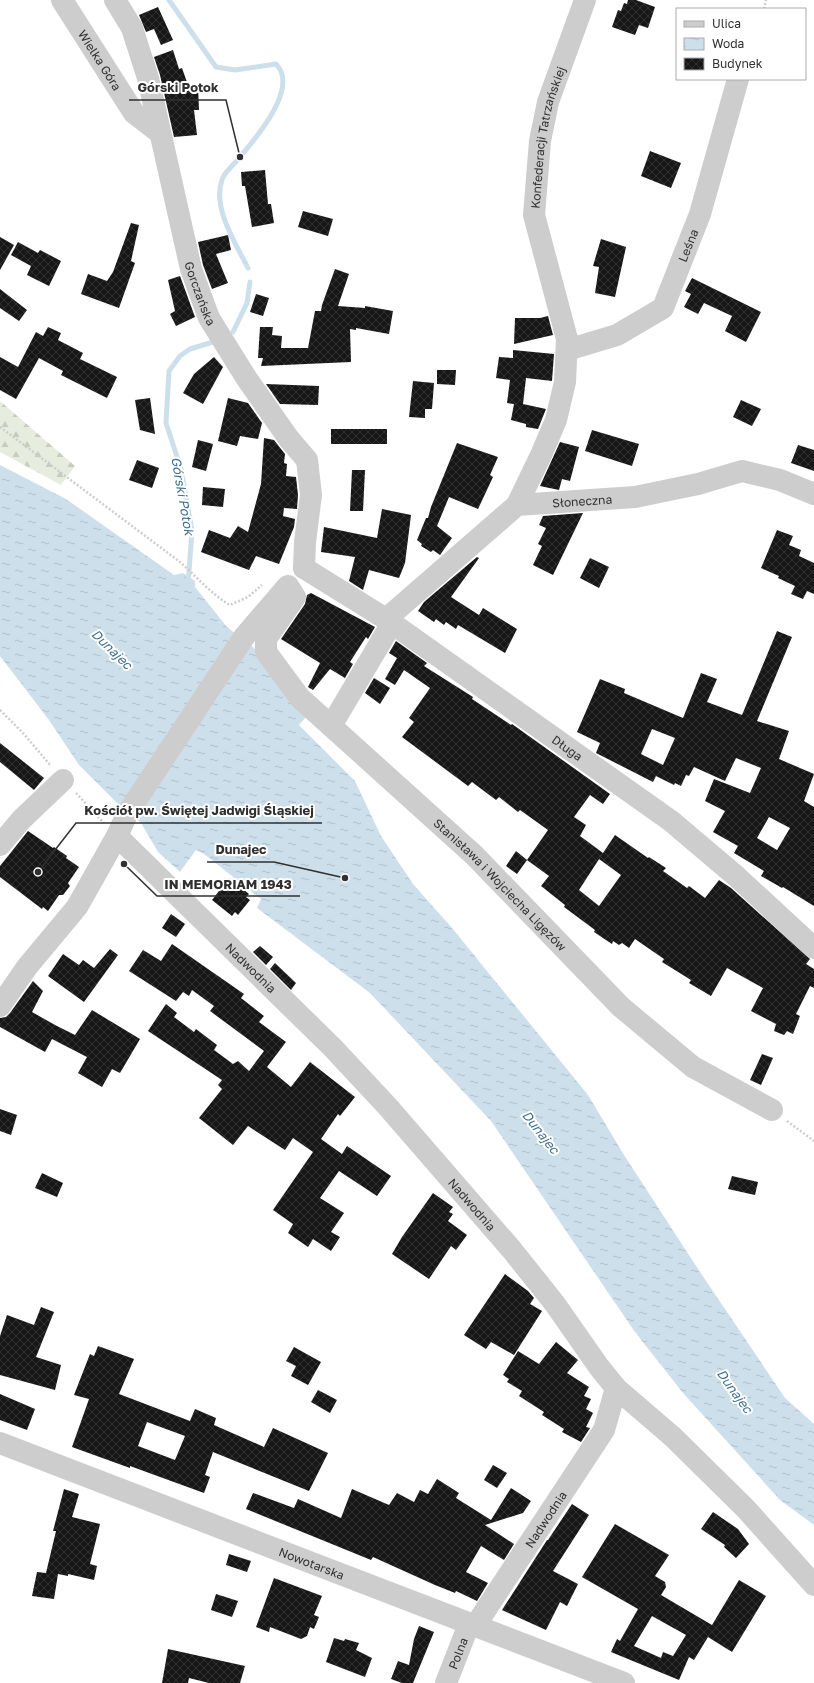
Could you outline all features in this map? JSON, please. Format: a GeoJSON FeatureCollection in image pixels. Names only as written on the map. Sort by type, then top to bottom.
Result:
{"type":"FeatureCollection","features":[{"type":"Feature","properties":{"kind":"street","name":"Wielka Góra"},"geometry":{"type":"LineString","coordinates":[[62,0],[134,113],[160,133]]}},
{"type":"Feature","properties":{"kind":"street","name":"Gorczańska"},"geometry":{"type":"LineString","coordinates":[[115,0],[132,28],[148,78],[191,269],[209,318],[247,379],[289,439],[307,460],[311,495],[305,542],[304,568]]}},
{"type":"Feature","properties":{"kind":"street","name":"Konfederacji Tatrzańskiej"},"geometry":{"type":"LineString","coordinates":[[517,505],[556,420],[565,382],[567,339],[534,215],[540,141],[548,102],[585,0]]}},
{"type":"Feature","properties":{"kind":"street","name":"Leśna"},"geometry":{"type":"LineString","coordinates":[[567,350],[617,335],[663,308],[700,214],[738,80]]}},
{"type":"Feature","properties":{"kind":"street","name":"Słoneczna"},"geometry":{"type":"LineString","coordinates":[[517,505],[635,497],[698,484],[742,472],[780,480],[814,494]]}},
{"type":"Feature","properties":{"kind":"street"},"geometry":{"type":"LineString","coordinates":[[331,726],[389,621],[517,505]]}},
{"type":"Feature","properties":{"kind":"street"},"geometry":{"type":"LineString","coordinates":[[0,1006],[27,967],[77,907],[117,836],[127,814],[244,637],[304,568]]}},
{"type":"Feature","properties":{"kind":"street","name":"Długa"},"geometry":{"type":"LineString","coordinates":[[304,568],[389,621],[671,821],[736,876],[814,948]]}},
{"type":"Feature","properties":{"kind":"street","name":"Stanisława i Wojciecha Ligęzów"},"geometry":{"type":"LineString","coordinates":[[288,586],[295,597],[266,639],[266,652],[300,698],[474,855],[621,1007],[693,1067],[772,1110]]}},
{"type":"Feature","properties":{"kind":"street"},"geometry":{"type":"LineString","coordinates":[[0,845],[21,820],[63,780]]}},
{"type":"Feature","properties":{"kind":"street","name":"Nadwodnia"},"geometry":{"type":"LineString","coordinates":[[117,836],[282,996],[388,1107],[512,1250],[555,1304],[598,1367],[616,1388],[604,1430],[472,1625]]}},
{"type":"Feature","properties":{"kind":"street"},"geometry":{"type":"LineString","coordinates":[[616,1388],[673,1437],[746,1509],[814,1585]]}},
{"type":"Feature","properties":{"kind":"street","name":"Nowotarska"},"geometry":{"type":"LineString","coordinates":[[0,1443],[624,1683]]}},
{"type":"Feature","properties":{"kind":"street","name":"Polna"},"geometry":{"type":"LineString","coordinates":[[446,1683],[472,1625]]}},
{"type":"Feature","properties":{"kind":"path"},"geometry":{"type":"LineString","coordinates":[[0,427],[180,562],[196,575],[221,600],[230,605],[248,597],[272,577],[288,586]]}},
{"type":"Feature","properties":{"kind":"path"},"geometry":{"type":"LineString","coordinates":[[772,1110],[814,1141]]}},
{"type":"Feature","properties":{"kind":"green space"},"geometry":{"type":"Polygon","coordinates":[[[0,401],[75,466],[61,485],[0,452],[0,401]]]}},
{"type":"Feature","properties":{"kind":"water"},"geometry":{"type":"Polygon","coordinates":[[[0,465],[66,499],[174,575],[183,573],[195,581],[195,587],[227,627],[254,648],[306,717],[299,725],[355,781],[381,836],[413,884],[452,928],[588,1095],[624,1155],[700,1272],[785,1398],[814,1424],[814,1525],[780,1500],[683,1393],[635,1332],[491,1121],[370,993],[257,908],[261,899],[204,854],[196,850],[180,872],[158,852],[141,823],[119,805],[79,765],[49,720],[0,656],[0,465]]]}},
{"type":"Feature","properties":{"kind":"building"},"geometry":{"type":"Polygon","coordinates":[[[628,0],[636,0],[655,7],[648,28],[639,25],[635,35],[612,27],[618,10],[621,11],[624,3],[627,4],[628,0]]]}},
{"type":"Feature","properties":{"kind":"building"},"geometry":{"type":"Polygon","coordinates":[[[158,7],[173,40],[161,45],[154,29],[146,32],[139,15],[158,7]]]}},
{"type":"Feature","properties":{"kind":"building"},"geometry":{"type":"Polygon","coordinates":[[[173,50],[179,69],[182,68],[188,85],[198,85],[199,110],[194,110],[197,135],[174,137],[160,75],[154,57],[173,50]]]}},
{"type":"Feature","properties":{"kind":"building"},"geometry":{"type":"Polygon","coordinates":[[[650,151],[681,163],[671,188],[641,176],[650,151]]]}},
{"type":"Feature","properties":{"kind":"building"},"geometry":{"type":"Polygon","coordinates":[[[265,170],[268,204],[271,204],[274,223],[252,227],[245,186],[242,186],[241,172],[265,170]]]}},
{"type":"Feature","properties":{"kind":"building"},"geometry":{"type":"Polygon","coordinates":[[[303,211],[333,219],[328,236],[298,227],[303,211]]]}},
{"type":"Feature","properties":{"kind":"building"},"geometry":{"type":"Polygon","coordinates":[[[131,223],[139,225],[131,261],[135,263],[119,308],[81,294],[88,274],[107,281],[113,272],[131,223]]]}},
{"type":"Feature","properties":{"kind":"building"},"geometry":{"type":"Polygon","coordinates":[[[228,235],[231,250],[216,254],[228,283],[212,289],[203,265],[198,242],[228,235]]]}},
{"type":"Feature","properties":{"kind":"building"},"geometry":{"type":"Polygon","coordinates":[[[0,237],[14,245],[0,270],[0,237]]]}},
{"type":"Feature","properties":{"kind":"building"},"geometry":{"type":"Polygon","coordinates":[[[601,239],[626,247],[615,297],[595,293],[599,267],[593,266],[601,239]]]}},
{"type":"Feature","properties":{"kind":"building"},"geometry":{"type":"Polygon","coordinates":[[[18,242],[38,253],[40,250],[61,261],[49,286],[27,275],[31,266],[11,255],[18,242]]]}},
{"type":"Feature","properties":{"kind":"building"},"geometry":{"type":"Polygon","coordinates":[[[335,269],[349,274],[338,306],[365,308],[365,306],[393,311],[389,334],[356,328],[356,330],[350,329],[351,362],[261,366],[263,358],[258,358],[260,327],[273,327],[272,335],[282,336],[281,348],[308,348],[315,311],[321,311],[335,269]]]}},
{"type":"Feature","properties":{"kind":"building"},"geometry":{"type":"Polygon","coordinates":[[[180,276],[195,317],[176,326],[170,314],[175,311],[168,280],[180,276]]]}},
{"type":"Feature","properties":{"kind":"building"},"geometry":{"type":"Polygon","coordinates":[[[692,278],[761,312],[746,342],[725,331],[732,316],[704,303],[698,314],[684,307],[691,294],[685,291],[692,278]]]}},
{"type":"Feature","properties":{"kind":"building"},"geometry":{"type":"Polygon","coordinates":[[[0,289],[27,310],[19,321],[0,308],[0,289]]]}},
{"type":"Feature","properties":{"kind":"building"},"geometry":{"type":"Polygon","coordinates":[[[256,294],[269,298],[263,316],[250,312],[256,294]]]}},
{"type":"Feature","properties":{"kind":"building"},"geometry":{"type":"Polygon","coordinates":[[[548,316],[553,335],[514,344],[515,318],[540,318],[548,316]]]}},
{"type":"Feature","properties":{"kind":"building"},"geometry":{"type":"Polygon","coordinates":[[[48,327],[61,333],[58,340],[83,353],[80,359],[117,377],[107,398],[61,375],[63,371],[39,358],[16,399],[0,390],[0,357],[18,367],[36,332],[43,336],[48,327]]]}},
{"type":"Feature","properties":{"kind":"building"},"geometry":{"type":"Polygon","coordinates":[[[513,350],[554,354],[552,381],[526,378],[523,404],[546,409],[538,429],[526,427],[526,424],[511,420],[514,404],[507,403],[510,380],[496,378],[499,357],[513,358],[513,350]]]}},
{"type":"Feature","properties":{"kind":"building"},"geometry":{"type":"Polygon","coordinates":[[[214,357],[223,367],[203,404],[183,393],[194,374],[214,357]]]}},
{"type":"Feature","properties":{"kind":"building"},"geometry":{"type":"Polygon","coordinates":[[[437,370],[456,370],[455,385],[437,384],[437,370]]]}},
{"type":"Feature","properties":{"kind":"building"},"geometry":{"type":"Polygon","coordinates":[[[413,381],[434,383],[432,409],[425,409],[425,418],[409,417],[413,381]]]}},
{"type":"Feature","properties":{"kind":"building"},"geometry":{"type":"Polygon","coordinates":[[[266,384],[319,386],[318,405],[280,404],[266,384]]]}},
{"type":"Feature","properties":{"kind":"building"},"geometry":{"type":"Polygon","coordinates":[[[150,398],[155,434],[140,430],[135,400],[150,398]]]}},
{"type":"Feature","properties":{"kind":"building"},"geometry":{"type":"Polygon","coordinates":[[[228,398],[248,403],[262,423],[258,439],[240,436],[237,446],[218,441],[228,398]]]}},
{"type":"Feature","properties":{"kind":"building"},"geometry":{"type":"Polygon","coordinates":[[[741,400],[761,409],[752,426],[733,417],[741,400]]]}},
{"type":"Feature","properties":{"kind":"building"},"geometry":{"type":"Polygon","coordinates":[[[331,429],[387,429],[387,444],[331,444],[331,429]]]}},
{"type":"Feature","properties":{"kind":"building"},"geometry":{"type":"Polygon","coordinates":[[[592,430],[639,444],[632,466],[585,451],[592,430]]]}},
{"type":"Feature","properties":{"kind":"building"},"geometry":{"type":"Polygon","coordinates":[[[264,438],[274,440],[285,454],[284,463],[287,464],[286,476],[296,477],[298,495],[297,509],[284,508],[283,516],[295,519],[294,527],[279,564],[256,556],[249,570],[201,552],[209,530],[230,538],[238,526],[248,532],[261,484],[264,438]]]}},
{"type":"Feature","properties":{"kind":"building"},"geometry":{"type":"Polygon","coordinates":[[[198,440],[213,444],[206,471],[192,467],[198,440]]]}},
{"type":"Feature","properties":{"kind":"building"},"geometry":{"type":"Polygon","coordinates":[[[560,442],[579,447],[570,481],[562,479],[559,490],[540,486],[560,442]]]}},
{"type":"Feature","properties":{"kind":"building"},"geometry":{"type":"Polygon","coordinates":[[[457,443],[498,457],[490,475],[493,477],[478,509],[449,497],[437,526],[452,538],[440,555],[433,550],[431,552],[421,546],[422,544],[417,540],[426,518],[428,518],[457,443]]]}},
{"type":"Feature","properties":{"kind":"building"},"geometry":{"type":"Polygon","coordinates":[[[798,445],[814,450],[814,471],[791,463],[798,445]]]}},
{"type":"Feature","properties":{"kind":"building"},"geometry":{"type":"Polygon","coordinates":[[[137,460],[159,468],[152,488],[129,480],[137,460]]]}},
{"type":"Feature","properties":{"kind":"building"},"geometry":{"type":"Polygon","coordinates":[[[352,470],[365,470],[363,511],[350,511],[352,470]]]}},
{"type":"Feature","properties":{"kind":"building"},"geometry":{"type":"Polygon","coordinates":[[[203,487],[225,489],[223,507],[202,505],[203,487]]]}},
{"type":"Feature","properties":{"kind":"building"},"geometry":{"type":"Polygon","coordinates":[[[382,509],[411,515],[405,563],[399,578],[369,570],[363,590],[349,581],[355,557],[321,552],[324,527],[377,538],[382,509]]]}},
{"type":"Feature","properties":{"kind":"building"},"geometry":{"type":"Polygon","coordinates":[[[583,513],[553,575],[533,565],[542,546],[538,544],[546,528],[539,525],[543,516],[583,513]]]}},
{"type":"Feature","properties":{"kind":"building"},"geometry":{"type":"Polygon","coordinates":[[[777,530],[793,536],[789,545],[801,550],[799,556],[814,563],[814,594],[807,591],[803,599],[791,594],[795,586],[778,578],[779,576],[761,568],[777,530]]]}},
{"type":"Feature","properties":{"kind":"building"},"geometry":{"type":"Polygon","coordinates":[[[477,557],[479,558],[451,597],[479,615],[483,608],[517,629],[505,653],[458,625],[456,629],[446,622],[444,625],[436,619],[434,622],[418,611],[424,602],[477,557]]]}},
{"type":"Feature","properties":{"kind":"building"},"geometry":{"type":"Polygon","coordinates":[[[590,558],[609,567],[599,588],[580,578],[590,558]]]}},
{"type":"Feature","properties":{"kind":"building"},"geometry":{"type":"Polygon","coordinates":[[[311,593],[375,627],[368,639],[366,637],[350,662],[353,664],[345,678],[330,669],[313,690],[308,687],[320,663],[281,639],[305,604],[307,595],[311,593]]]}},
{"type":"Feature","properties":{"kind":"building"},"geometry":{"type":"Polygon","coordinates":[[[777,631],[792,637],[757,721],[789,731],[779,759],[814,774],[804,801],[814,807],[814,906],[783,887],[782,888],[761,876],[764,871],[734,853],[738,846],[713,832],[725,811],[705,801],[714,779],[750,793],[761,768],[736,758],[725,781],[694,767],[689,776],[686,775],[681,786],[675,783],[674,785],[656,776],[653,782],[596,753],[600,743],[577,732],[600,679],[625,689],[624,693],[683,718],[701,673],[717,679],[707,702],[742,715],[777,631]],[[652,729],[641,754],[663,765],[675,738],[652,729]],[[769,817],[757,838],[777,850],[790,828],[769,817]]]}},
{"type":"Feature","properties":{"kind":"building"},"geometry":{"type":"Polygon","coordinates":[[[396,641],[427,663],[424,666],[473,697],[472,699],[511,725],[512,724],[610,794],[603,804],[590,795],[574,817],[586,825],[580,836],[603,853],[615,835],[648,858],[649,857],[666,868],[663,871],[687,888],[689,886],[705,898],[719,880],[731,888],[810,959],[806,964],[814,969],[814,988],[810,986],[796,1014],[800,1016],[793,1034],[787,1031],[784,1035],[774,1031],[776,1024],[751,1011],[763,988],[727,968],[711,996],[689,983],[691,980],[662,962],[664,959],[635,939],[629,948],[622,943],[619,945],[613,941],[612,944],[594,932],[595,930],[564,907],[565,905],[541,886],[549,876],[527,860],[548,830],[520,810],[518,812],[499,797],[496,800],[472,782],[468,786],[402,737],[414,722],[409,718],[430,688],[404,670],[395,685],[385,679],[397,658],[389,653],[396,641]],[[599,859],[579,890],[599,906],[621,875],[599,859]]]}},
{"type":"Feature","properties":{"kind":"building"},"geometry":{"type":"Polygon","coordinates":[[[374,678],[390,688],[380,704],[365,693],[374,678]]]}},
{"type":"Feature","properties":{"kind":"building"},"geometry":{"type":"Polygon","coordinates":[[[0,743],[44,778],[34,790],[0,762],[0,743]]]}},
{"type":"Feature","properties":{"kind":"building"},"geometry":{"type":"Polygon","coordinates":[[[28,831],[67,856],[66,858],[79,867],[68,883],[70,886],[63,895],[59,895],[48,911],[43,907],[42,909],[0,877],[0,866],[28,831]]]}},
{"type":"Feature","properties":{"kind":"building"},"geometry":{"type":"Polygon","coordinates":[[[516,851],[527,860],[517,874],[506,866],[516,851]]]}},
{"type":"Feature","properties":{"kind":"building"},"geometry":{"type":"Polygon","coordinates":[[[229,878],[249,894],[246,897],[250,900],[238,915],[235,912],[232,916],[212,900],[229,878]]]}},
{"type":"Feature","properties":{"kind":"building"},"geometry":{"type":"Polygon","coordinates":[[[171,914],[185,924],[176,937],[162,928],[171,914]]]}},
{"type":"Feature","properties":{"kind":"building"},"geometry":{"type":"Polygon","coordinates":[[[172,944],[244,994],[241,998],[264,1016],[259,1022],[286,1042],[267,1067],[291,1087],[310,1062],[355,1097],[340,1116],[338,1114],[321,1139],[342,1154],[347,1146],[391,1176],[377,1196],[339,1171],[320,1198],[344,1213],[331,1232],[340,1237],[331,1251],[313,1239],[308,1247],[288,1233],[293,1224],[273,1210],[313,1152],[293,1138],[285,1150],[248,1126],[233,1145],[199,1118],[222,1089],[218,1085],[222,1080],[148,1031],[166,1004],[177,1013],[174,1017],[194,1032],[196,1029],[217,1045],[214,1050],[233,1064],[238,1061],[249,1071],[264,1051],[210,1011],[214,1006],[192,990],[189,996],[183,992],[176,1001],[129,971],[143,950],[161,961],[172,944]]]}},
{"type":"Feature","properties":{"kind":"building"},"geometry":{"type":"Polygon","coordinates":[[[260,946],[273,957],[266,965],[253,952],[260,946]]]}},
{"type":"Feature","properties":{"kind":"building"},"geometry":{"type":"Polygon","coordinates":[[[110,949],[118,955],[84,1002],[48,976],[63,954],[79,965],[83,960],[94,968],[110,949]]]}},
{"type":"Feature","properties":{"kind":"building"},"geometry":{"type":"Polygon","coordinates":[[[275,963],[296,983],[291,990],[270,969],[275,963]]]}},
{"type":"Feature","properties":{"kind":"building"},"geometry":{"type":"Polygon","coordinates":[[[33,981],[43,991],[32,1012],[55,1025],[75,1035],[92,1010],[140,1039],[120,1073],[112,1069],[102,1087],[78,1073],[87,1057],[52,1039],[45,1052],[0,1027],[0,1018],[6,1017],[10,1013],[33,981]]]}},
{"type":"Feature","properties":{"kind":"building"},"geometry":{"type":"Polygon","coordinates":[[[762,1054],[773,1058],[761,1085],[750,1080],[762,1054]]]}},
{"type":"Feature","properties":{"kind":"building"},"geometry":{"type":"Polygon","coordinates":[[[0,1109],[17,1115],[11,1135],[0,1131],[0,1109]]]}},
{"type":"Feature","properties":{"kind":"building"},"geometry":{"type":"Polygon","coordinates":[[[42,1173],[63,1183],[57,1197],[35,1188],[42,1173]]]}},
{"type":"Feature","properties":{"kind":"building"},"geometry":{"type":"Polygon","coordinates":[[[732,1176],[758,1182],[755,1195],[728,1189],[732,1176]]]}},
{"type":"Feature","properties":{"kind":"building"},"geometry":{"type":"Polygon","coordinates":[[[433,1193],[453,1207],[449,1212],[453,1214],[448,1221],[467,1235],[456,1250],[451,1246],[429,1279],[392,1254],[433,1193]]]}},
{"type":"Feature","properties":{"kind":"building"},"geometry":{"type":"Polygon","coordinates":[[[505,1274],[528,1291],[534,1298],[530,1304],[542,1311],[514,1355],[491,1342],[486,1349],[464,1335],[505,1274]]]}},
{"type":"Feature","properties":{"kind":"building"},"geometry":{"type":"Polygon","coordinates":[[[41,1307],[54,1312],[36,1357],[61,1365],[55,1390],[0,1375],[0,1336],[7,1315],[34,1325],[41,1307]]]}},
{"type":"Feature","properties":{"kind":"building"},"geometry":{"type":"Polygon","coordinates":[[[556,1342],[578,1360],[567,1373],[589,1387],[584,1396],[591,1399],[586,1409],[593,1413],[586,1427],[590,1428],[581,1442],[562,1432],[564,1429],[542,1415],[544,1412],[519,1396],[522,1391],[507,1382],[509,1379],[503,1375],[518,1351],[539,1364],[556,1342]]]}},
{"type":"Feature","properties":{"kind":"building"},"geometry":{"type":"Polygon","coordinates":[[[98,1346],[134,1359],[119,1394],[190,1421],[195,1409],[216,1418],[214,1425],[264,1447],[273,1428],[328,1453],[309,1491],[213,1452],[205,1475],[210,1477],[204,1493],[72,1447],[89,1399],[74,1395],[90,1354],[94,1356],[98,1346]],[[147,1422],[138,1446],[175,1460],[185,1436],[147,1422]]]}},
{"type":"Feature","properties":{"kind":"building"},"geometry":{"type":"Polygon","coordinates":[[[294,1347],[321,1362],[308,1385],[291,1376],[296,1366],[286,1361],[294,1347]]]}},
{"type":"Feature","properties":{"kind":"building"},"geometry":{"type":"Polygon","coordinates":[[[318,1390],[337,1400],[330,1413],[311,1402],[318,1390]]]}},
{"type":"Feature","properties":{"kind":"building"},"geometry":{"type":"Polygon","coordinates":[[[0,1394],[35,1409],[27,1430],[0,1420],[0,1394]]]}},
{"type":"Feature","properties":{"kind":"building"},"geometry":{"type":"Polygon","coordinates":[[[493,1465],[507,1473],[497,1488],[484,1480],[493,1465]]]}},
{"type":"Feature","properties":{"kind":"building"},"geometry":{"type":"Polygon","coordinates":[[[437,1479],[459,1493],[456,1498],[491,1520],[511,1488],[531,1501],[523,1513],[485,1525],[514,1544],[504,1560],[481,1546],[466,1572],[488,1583],[477,1601],[456,1591],[455,1593],[435,1585],[373,1557],[371,1560],[246,1509],[253,1493],[294,1508],[298,1499],[341,1518],[352,1489],[389,1505],[397,1493],[414,1502],[420,1490],[428,1494],[437,1479]]]}},
{"type":"Feature","properties":{"kind":"building"},"geometry":{"type":"Polygon","coordinates":[[[64,1489],[79,1494],[72,1517],[100,1524],[90,1564],[97,1566],[94,1580],[68,1574],[68,1576],[58,1574],[54,1599],[32,1596],[37,1572],[46,1573],[56,1531],[53,1531],[64,1489]]]}},
{"type":"Feature","properties":{"kind":"building"},"geometry":{"type":"Polygon","coordinates":[[[572,1504],[589,1515],[553,1571],[578,1584],[567,1606],[560,1602],[546,1630],[502,1610],[572,1504]]]}},
{"type":"Feature","properties":{"kind":"building"},"geometry":{"type":"Polygon","coordinates":[[[713,1512],[738,1529],[749,1544],[736,1558],[724,1547],[725,1545],[701,1529],[713,1512]]]}},
{"type":"Feature","properties":{"kind":"building"},"geometry":{"type":"Polygon","coordinates":[[[615,1524],[669,1555],[655,1576],[665,1582],[666,1587],[661,1595],[712,1625],[739,1580],[766,1596],[732,1652],[708,1637],[694,1660],[689,1657],[679,1680],[611,1652],[617,1639],[620,1641],[638,1609],[582,1577],[615,1524]],[[652,1616],[634,1646],[661,1658],[663,1652],[673,1656],[686,1635],[652,1616]]]}},
{"type":"Feature","properties":{"kind":"building"},"geometry":{"type":"Polygon","coordinates":[[[229,1554],[251,1561],[247,1572],[226,1565],[229,1554]]]}},
{"type":"Feature","properties":{"kind":"building"},"geometry":{"type":"Polygon","coordinates":[[[274,1578],[322,1596],[314,1615],[319,1617],[314,1629],[310,1627],[307,1636],[301,1639],[270,1627],[269,1632],[256,1627],[274,1578]]]}},
{"type":"Feature","properties":{"kind":"building"},"geometry":{"type":"Polygon","coordinates":[[[216,1594],[238,1601],[232,1617],[211,1610],[216,1594]]]}},
{"type":"Feature","properties":{"kind":"building"},"geometry":{"type":"Polygon","coordinates":[[[419,1626],[434,1632],[413,1683],[402,1683],[391,1679],[398,1661],[409,1665],[414,1639],[419,1626]]]}},
{"type":"Feature","properties":{"kind":"building"},"geometry":{"type":"Polygon","coordinates":[[[334,1638],[359,1643],[356,1650],[372,1658],[365,1677],[326,1662],[334,1638]]]}},
{"type":"Feature","properties":{"kind":"building"},"geometry":{"type":"Polygon","coordinates":[[[168,1649],[245,1666],[240,1683],[209,1683],[189,1678],[188,1683],[162,1683],[168,1649]]]}},
{"type":"Feature","properties":{"kind":"waterway","name":"Górski Potok"},"geometry":{"type":"LineString","coordinates":[[169,0],[216,67],[235,70],[276,64],[282,74],[283,86],[279,99],[272,113],[255,139],[225,174],[220,191],[220,202],[227,226],[248,268]]}},
{"type":"Feature","properties":{"kind":"waterway","name":"Górski Potok"},"geometry":{"type":"LineString","coordinates":[[233,332],[247,303],[250,282]]}},
{"type":"Feature","properties":{"kind":"waterway","name":"Górski Potok"},"geometry":{"type":"LineString","coordinates":[[188,584],[192,531],[181,469],[166,423],[169,371],[180,356],[190,349],[213,342]]}},
{"type":"Feature","properties":{"kind":"place","name":"Górski Potok"},"geometry":{"type":"Point","coordinates":[240,157]}},
{"type":"Feature","properties":{"kind":"place","name":"IN MEMORIAM 1943"},"geometry":{"type":"Point","coordinates":[124,864]}},
{"type":"Feature","properties":{"kind":"place","name":"Kościół pw. Świętej Jadwigi Śląskiej"},"geometry":{"type":"Point","coordinates":[38,872]}},
{"type":"Feature","properties":{"kind":"place","name":"Dunajec"},"geometry":{"type":"Point","coordinates":[345,878]}}]}
